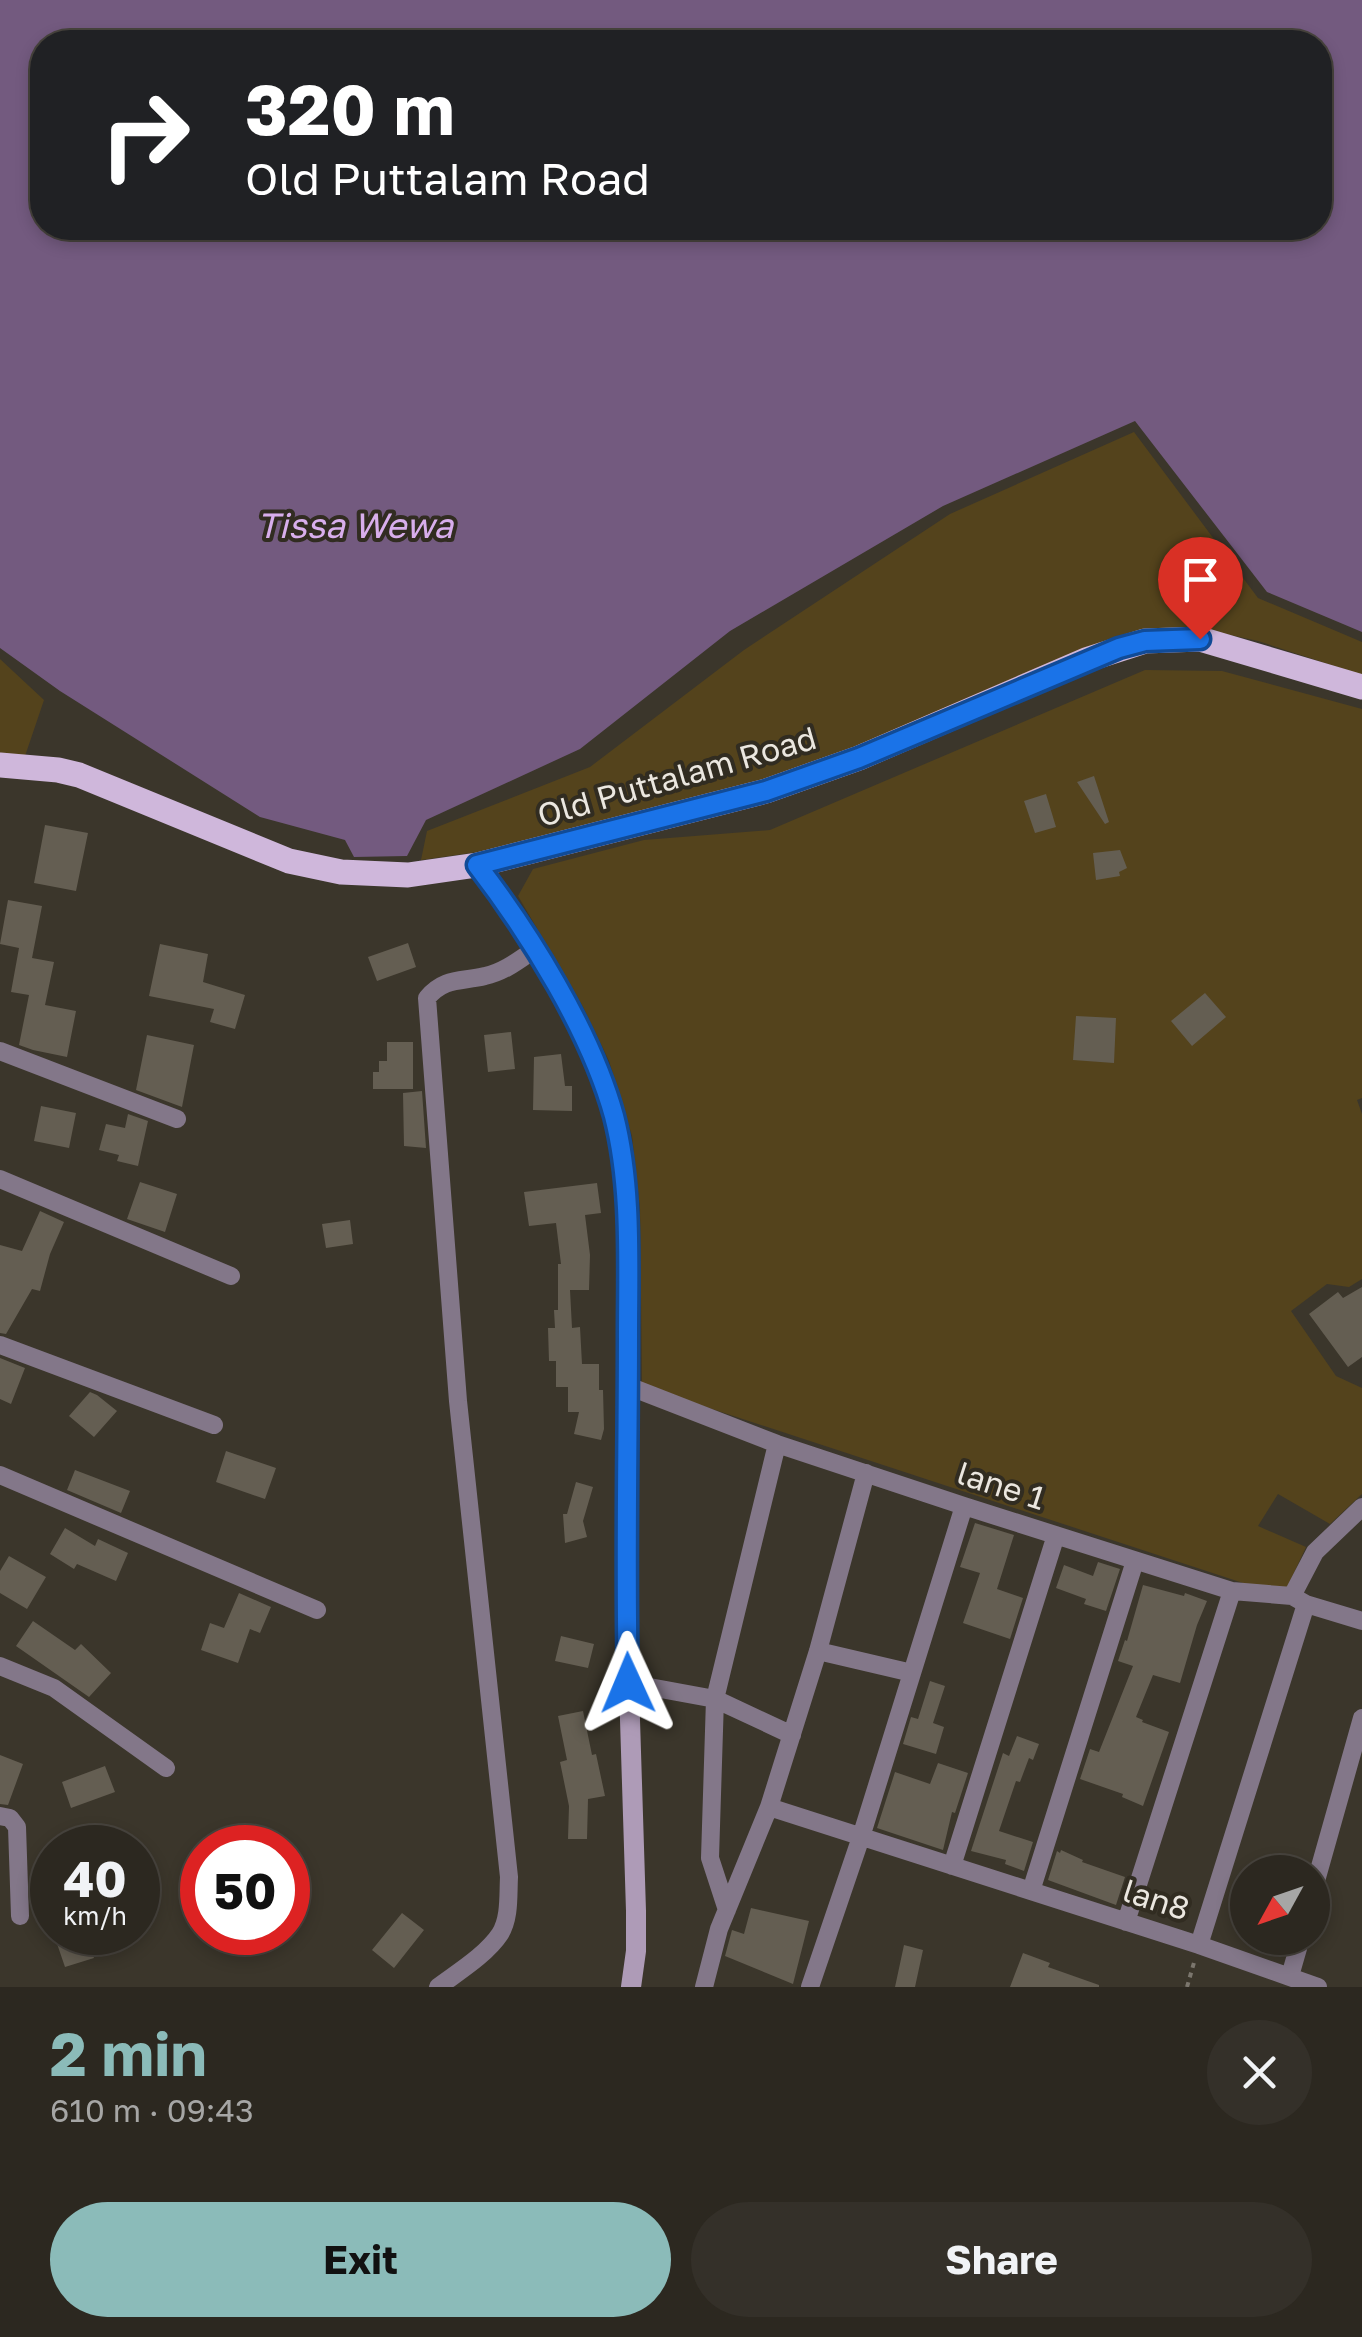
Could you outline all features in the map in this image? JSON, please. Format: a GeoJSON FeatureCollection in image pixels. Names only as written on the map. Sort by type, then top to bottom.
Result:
{"type":"FeatureCollection","features":[{"type":"Feature","properties":{"kind":"main road","name":"Old Puttalam Road"},"geometry":{"type":"LineString","coordinates":[[0,766],[79,775],[312,868],[408,875],[477,865],[766,791],[859,758],[1086,660],[1145,641],[1200,639],[1362,687]]}},
{"type":"Feature","properties":{"kind":"main road"},"geometry":{"type":"LineString","coordinates":[[477,865],[534,950],[588,1049],[617,1132],[626,1207],[626,1592],[636,1911],[631,1987]]}},
{"type":"Feature","properties":{"kind":"street"},"geometry":{"type":"LineString","coordinates":[[438,1987],[500,1934],[507,1914],[509,1878],[458,1402],[427,998],[437,986],[506,969],[534,950]]}},
{"type":"Feature","properties":{"kind":"street"},"geometry":{"type":"LineString","coordinates":[[0,1051],[177,1119]]}},
{"type":"Feature","properties":{"kind":"street"},"geometry":{"type":"LineString","coordinates":[[0,1179],[231,1276]]}},
{"type":"Feature","properties":{"kind":"street"},"geometry":{"type":"LineString","coordinates":[[0,1346],[214,1425]]}},
{"type":"Feature","properties":{"kind":"street","name":"lane 1"},"geometry":{"type":"LineString","coordinates":[[628,1386],[777,1444],[1056,1536],[1232,1591],[1299,1600],[1362,1621]]}},
{"type":"Feature","properties":{"kind":"street"},"geometry":{"type":"LineString","coordinates":[[727,1910],[710,1858],[715,1698],[777,1444]]}},
{"type":"Feature","properties":{"kind":"street"},"geometry":{"type":"LineString","coordinates":[[704,1987],[718,1930],[769,1807],[792,1735],[866,1473]]}},
{"type":"Feature","properties":{"kind":"street"},"geometry":{"type":"LineString","coordinates":[[0,1475],[317,1610]]}},
{"type":"Feature","properties":{"kind":"street"},"geometry":{"type":"LineString","coordinates":[[810,1987],[862,1837],[964,1506]]}},
{"type":"Feature","properties":{"kind":"street"},"geometry":{"type":"LineString","coordinates":[[1199,1945],[1315,1552],[1362,1508]]}},
{"type":"Feature","properties":{"kind":"street"},"geometry":{"type":"LineString","coordinates":[[952,1866],[1056,1536]]}},
{"type":"Feature","properties":{"kind":"street"},"geometry":{"type":"LineString","coordinates":[[1031,1891],[1135,1560]]}},
{"type":"Feature","properties":{"kind":"street"},"geometry":{"type":"LineString","coordinates":[[1126,1922],[1232,1591]]}},
{"type":"Feature","properties":{"kind":"street"},"geometry":{"type":"LineString","coordinates":[[818,1651],[912,1673]]}},
{"type":"Feature","properties":{"kind":"street"},"geometry":{"type":"LineString","coordinates":[[0,1666],[54,1688],[166,1768]]}},
{"type":"Feature","properties":{"kind":"street"},"geometry":{"type":"LineString","coordinates":[[628,1683],[715,1698],[792,1735]]}},
{"type":"Feature","properties":{"kind":"street"},"geometry":{"type":"LineString","coordinates":[[1323,1855],[1362,1718]]}},
{"type":"Feature","properties":{"kind":"street","name":"lan8"},"geometry":{"type":"LineString","coordinates":[[769,1807],[1318,1987]]}},
{"type":"Feature","properties":{"kind":"street"},"geometry":{"type":"LineString","coordinates":[[0,1816],[10,1818],[17,1828],[20,1916]]}},
{"type":"Feature","properties":{"kind":"street"},"geometry":{"type":"LineString","coordinates":[[1290,1976],[1296,1955]]}},
{"type":"Feature","properties":{"kind":"path"},"geometry":{"type":"LineString","coordinates":[[1187,1987],[1199,1945]]}},
{"type":"Feature","properties":{"kind":"shaded area"},"geometry":{"type":"Polygon","coordinates":[[[1134,432],[1258,598],[1362,642],[1362,675],[1258,641],[1198,628],[835,759],[678,803],[477,852],[421,860],[427,831],[590,767],[744,650],[950,514],[1134,432]]]}},
{"type":"Feature","properties":{"kind":"shaded area"},"geometry":{"type":"Polygon","coordinates":[[[0,659],[44,700],[24,759],[0,758],[0,659]]]}},
{"type":"Feature","properties":{"kind":"shaded area"},"geometry":{"type":"Polygon","coordinates":[[[1145,670],[1222,671],[1362,709],[1362,1098],[1357,1100],[1362,1114],[1362,1279],[1349,1287],[1327,1284],[1291,1311],[1336,1376],[1362,1388],[1362,1494],[1330,1524],[1278,1494],[1258,1526],[1306,1547],[1283,1596],[642,1386],[640,1209],[632,1136],[609,1061],[583,1007],[518,896],[533,869],[644,840],[770,830],[1145,670]]]}},
{"type":"Feature","properties":{"kind":"water","name":"Tissa Wewa"},"geometry":{"type":"Polygon","coordinates":[[[0,0],[1362,0],[1362,632],[1267,592],[1135,421],[943,506],[730,631],[580,749],[426,820],[407,856],[354,857],[345,840],[260,817],[60,691],[0,648],[0,0]]]}},
{"type":"Feature","properties":{"kind":"building"},"geometry":{"type":"Polygon","coordinates":[[[1094,776],[1109,822],[1105,824],[1077,782],[1094,776]]]}},
{"type":"Feature","properties":{"kind":"building"},"geometry":{"type":"Polygon","coordinates":[[[1046,794],[1056,827],[1035,833],[1024,801],[1046,794]]]}},
{"type":"Feature","properties":{"kind":"building"},"geometry":{"type":"Polygon","coordinates":[[[45,825],[88,833],[76,891],[34,883],[45,825]]]}},
{"type":"Feature","properties":{"kind":"building"},"geometry":{"type":"Polygon","coordinates":[[[1120,850],[1127,868],[1119,872],[1120,876],[1096,880],[1093,853],[1120,850]]]}},
{"type":"Feature","properties":{"kind":"building"},"geometry":{"type":"Polygon","coordinates":[[[8,900],[42,906],[32,958],[54,962],[45,1005],[76,1011],[67,1057],[19,1045],[29,995],[11,992],[19,948],[0,944],[8,900]]]}},
{"type":"Feature","properties":{"kind":"building"},"geometry":{"type":"Polygon","coordinates":[[[408,943],[416,967],[377,981],[368,957],[408,943]]]}},
{"type":"Feature","properties":{"kind":"building"},"geometry":{"type":"Polygon","coordinates":[[[160,944],[208,954],[203,982],[245,995],[235,1029],[210,1022],[214,1009],[149,996],[160,944]]]}},
{"type":"Feature","properties":{"kind":"building"},"geometry":{"type":"Polygon","coordinates":[[[1205,993],[1226,1017],[1192,1046],[1171,1021],[1205,993]]]}},
{"type":"Feature","properties":{"kind":"building"},"geometry":{"type":"Polygon","coordinates":[[[1076,1016],[1116,1018],[1114,1063],[1073,1060],[1076,1016]]]}},
{"type":"Feature","properties":{"kind":"building"},"geometry":{"type":"Polygon","coordinates":[[[511,1032],[515,1069],[488,1072],[484,1035],[511,1032]]]}},
{"type":"Feature","properties":{"kind":"building"},"geometry":{"type":"Polygon","coordinates":[[[147,1035],[194,1045],[182,1107],[136,1090],[147,1035]]]}},
{"type":"Feature","properties":{"kind":"building"},"geometry":{"type":"Polygon","coordinates":[[[387,1042],[413,1042],[413,1089],[373,1089],[373,1072],[379,1072],[379,1061],[387,1061],[387,1042]]]}},
{"type":"Feature","properties":{"kind":"building"},"geometry":{"type":"Polygon","coordinates":[[[561,1054],[565,1086],[572,1086],[572,1111],[533,1110],[534,1057],[561,1054]]]}},
{"type":"Feature","properties":{"kind":"building"},"geometry":{"type":"Polygon","coordinates":[[[422,1091],[426,1148],[404,1146],[403,1093],[422,1091]]]}},
{"type":"Feature","properties":{"kind":"building"},"geometry":{"type":"Polygon","coordinates":[[[41,1106],[76,1113],[69,1148],[34,1141],[41,1106]]]}},
{"type":"Feature","properties":{"kind":"building"},"geometry":{"type":"Polygon","coordinates":[[[128,1114],[148,1121],[138,1166],[117,1161],[119,1155],[99,1150],[106,1124],[125,1128],[128,1114]]]}},
{"type":"Feature","properties":{"kind":"building"},"geometry":{"type":"Polygon","coordinates":[[[140,1182],[177,1194],[165,1232],[127,1219],[140,1182]]]}},
{"type":"Feature","properties":{"kind":"building"},"geometry":{"type":"Polygon","coordinates":[[[597,1183],[601,1213],[585,1215],[589,1290],[570,1290],[572,1328],[580,1327],[582,1364],[599,1364],[599,1390],[603,1390],[601,1440],[574,1434],[579,1412],[568,1412],[568,1387],[556,1387],[556,1361],[549,1361],[548,1328],[555,1328],[554,1310],[558,1310],[561,1264],[556,1223],[529,1226],[524,1192],[597,1183]]]}},
{"type":"Feature","properties":{"kind":"building"},"geometry":{"type":"Polygon","coordinates":[[[40,1211],[64,1222],[40,1291],[32,1289],[6,1334],[0,1333],[0,1245],[22,1251],[40,1211]]]}},
{"type":"Feature","properties":{"kind":"building"},"geometry":{"type":"Polygon","coordinates":[[[350,1220],[353,1244],[326,1248],[322,1224],[350,1220]]]}},
{"type":"Feature","properties":{"kind":"building"},"geometry":{"type":"Polygon","coordinates":[[[1362,1287],[1362,1357],[1348,1367],[1309,1314],[1338,1292],[1343,1298],[1362,1287]]]}},
{"type":"Feature","properties":{"kind":"building"},"geometry":{"type":"Polygon","coordinates":[[[0,1358],[25,1368],[11,1404],[0,1399],[0,1358]]]}},
{"type":"Feature","properties":{"kind":"building"},"geometry":{"type":"Polygon","coordinates":[[[90,1392],[117,1411],[94,1437],[69,1416],[90,1392]]]}},
{"type":"Feature","properties":{"kind":"building"},"geometry":{"type":"Polygon","coordinates":[[[226,1451],[276,1468],[265,1499],[216,1482],[226,1451]]]}},
{"type":"Feature","properties":{"kind":"building"},"geometry":{"type":"Polygon","coordinates":[[[75,1470],[130,1491],[121,1513],[67,1490],[75,1470]]]}},
{"type":"Feature","properties":{"kind":"building"},"geometry":{"type":"Polygon","coordinates":[[[576,1482],[593,1487],[583,1521],[587,1537],[565,1543],[563,1514],[567,1514],[576,1482]]]}},
{"type":"Feature","properties":{"kind":"building"},"geometry":{"type":"Polygon","coordinates":[[[975,1523],[1014,1535],[997,1589],[1023,1598],[1010,1639],[963,1623],[980,1573],[960,1567],[975,1523]]]}},
{"type":"Feature","properties":{"kind":"building"},"geometry":{"type":"Polygon","coordinates":[[[65,1528],[95,1546],[98,1539],[128,1553],[116,1581],[77,1564],[74,1569],[50,1554],[65,1528]]]}},
{"type":"Feature","properties":{"kind":"building"},"geometry":{"type":"Polygon","coordinates":[[[9,1556],[46,1577],[27,1609],[0,1593],[0,1571],[9,1556]]]}},
{"type":"Feature","properties":{"kind":"building"},"geometry":{"type":"Polygon","coordinates":[[[1098,1562],[1120,1569],[1106,1611],[1056,1588],[1064,1565],[1093,1576],[1098,1562]]]}},
{"type":"Feature","properties":{"kind":"building"},"geometry":{"type":"Polygon","coordinates":[[[1143,1585],[1207,1601],[1180,1683],[1153,1675],[1136,1717],[1169,1732],[1143,1806],[1122,1797],[1123,1794],[1080,1779],[1090,1749],[1099,1752],[1133,1666],[1118,1661],[1143,1585]]]}},
{"type":"Feature","properties":{"kind":"building"},"geometry":{"type":"Polygon","coordinates":[[[239,1593],[271,1607],[260,1633],[250,1629],[238,1663],[201,1650],[210,1623],[224,1628],[239,1593]]]}},
{"type":"Feature","properties":{"kind":"building"},"geometry":{"type":"Polygon","coordinates":[[[33,1621],[75,1650],[81,1644],[111,1673],[89,1697],[16,1646],[33,1621]]]}},
{"type":"Feature","properties":{"kind":"building"},"geometry":{"type":"Polygon","coordinates":[[[561,1636],[594,1644],[588,1668],[555,1661],[561,1636]]]}},
{"type":"Feature","properties":{"kind":"building"},"geometry":{"type":"Polygon","coordinates":[[[930,1681],[945,1686],[933,1723],[944,1727],[936,1754],[903,1744],[911,1717],[918,1719],[930,1681]]]}},
{"type":"Feature","properties":{"kind":"building"},"geometry":{"type":"Polygon","coordinates":[[[583,1711],[605,1796],[588,1799],[587,1839],[568,1839],[569,1806],[560,1762],[567,1760],[558,1716],[583,1711]]]}},
{"type":"Feature","properties":{"kind":"building"},"geometry":{"type":"Polygon","coordinates":[[[1017,1736],[1039,1744],[1020,1782],[1016,1781],[999,1831],[1033,1842],[1024,1871],[1005,1864],[1006,1860],[971,1851],[1003,1753],[1009,1756],[1017,1736]]]}},
{"type":"Feature","properties":{"kind":"building"},"geometry":{"type":"Polygon","coordinates":[[[0,1755],[23,1764],[8,1805],[0,1804],[0,1755]]]}},
{"type":"Feature","properties":{"kind":"building"},"geometry":{"type":"Polygon","coordinates":[[[938,1763],[968,1773],[955,1813],[952,1812],[943,1850],[877,1828],[895,1772],[930,1784],[938,1763]]]}},
{"type":"Feature","properties":{"kind":"building"},"geometry":{"type":"Polygon","coordinates":[[[105,1766],[115,1792],[71,1808],[62,1782],[105,1766]]]}},
{"type":"Feature","properties":{"kind":"building"},"geometry":{"type":"Polygon","coordinates":[[[1057,1851],[1125,1877],[1116,1905],[1048,1880],[1057,1851]]]}},
{"type":"Feature","properties":{"kind":"building"},"geometry":{"type":"Polygon","coordinates":[[[751,1908],[809,1921],[793,1984],[725,1956],[732,1930],[744,1934],[751,1908]]]}},
{"type":"Feature","properties":{"kind":"building"},"geometry":{"type":"Polygon","coordinates":[[[402,1913],[424,1930],[394,1968],[372,1950],[402,1913]]]}},
{"type":"Feature","properties":{"kind":"building"},"geometry":{"type":"Polygon","coordinates":[[[904,1945],[923,1950],[915,1987],[895,1987],[904,1945]]]}},
{"type":"Feature","properties":{"kind":"building"},"geometry":{"type":"Polygon","coordinates":[[[1023,1953],[1050,1963],[1048,1967],[1099,1987],[1010,1987],[1023,1953]]]}},
{"type":"Feature","properties":{"kind":"building"},"geometry":{"type":"Polygon","coordinates":[[[61,1955],[93,1955],[94,1958],[65,1967],[61,1955]]]}},
{"type":"Feature","properties":{"kind":"route"},"geometry":{"type":"LineString","coordinates":[[628,1683],[627,1258],[624,1181],[617,1132],[604,1086],[565,1003],[477,865],[766,791],[859,758],[1119,648],[1145,641],[1200,639]]}}]}
